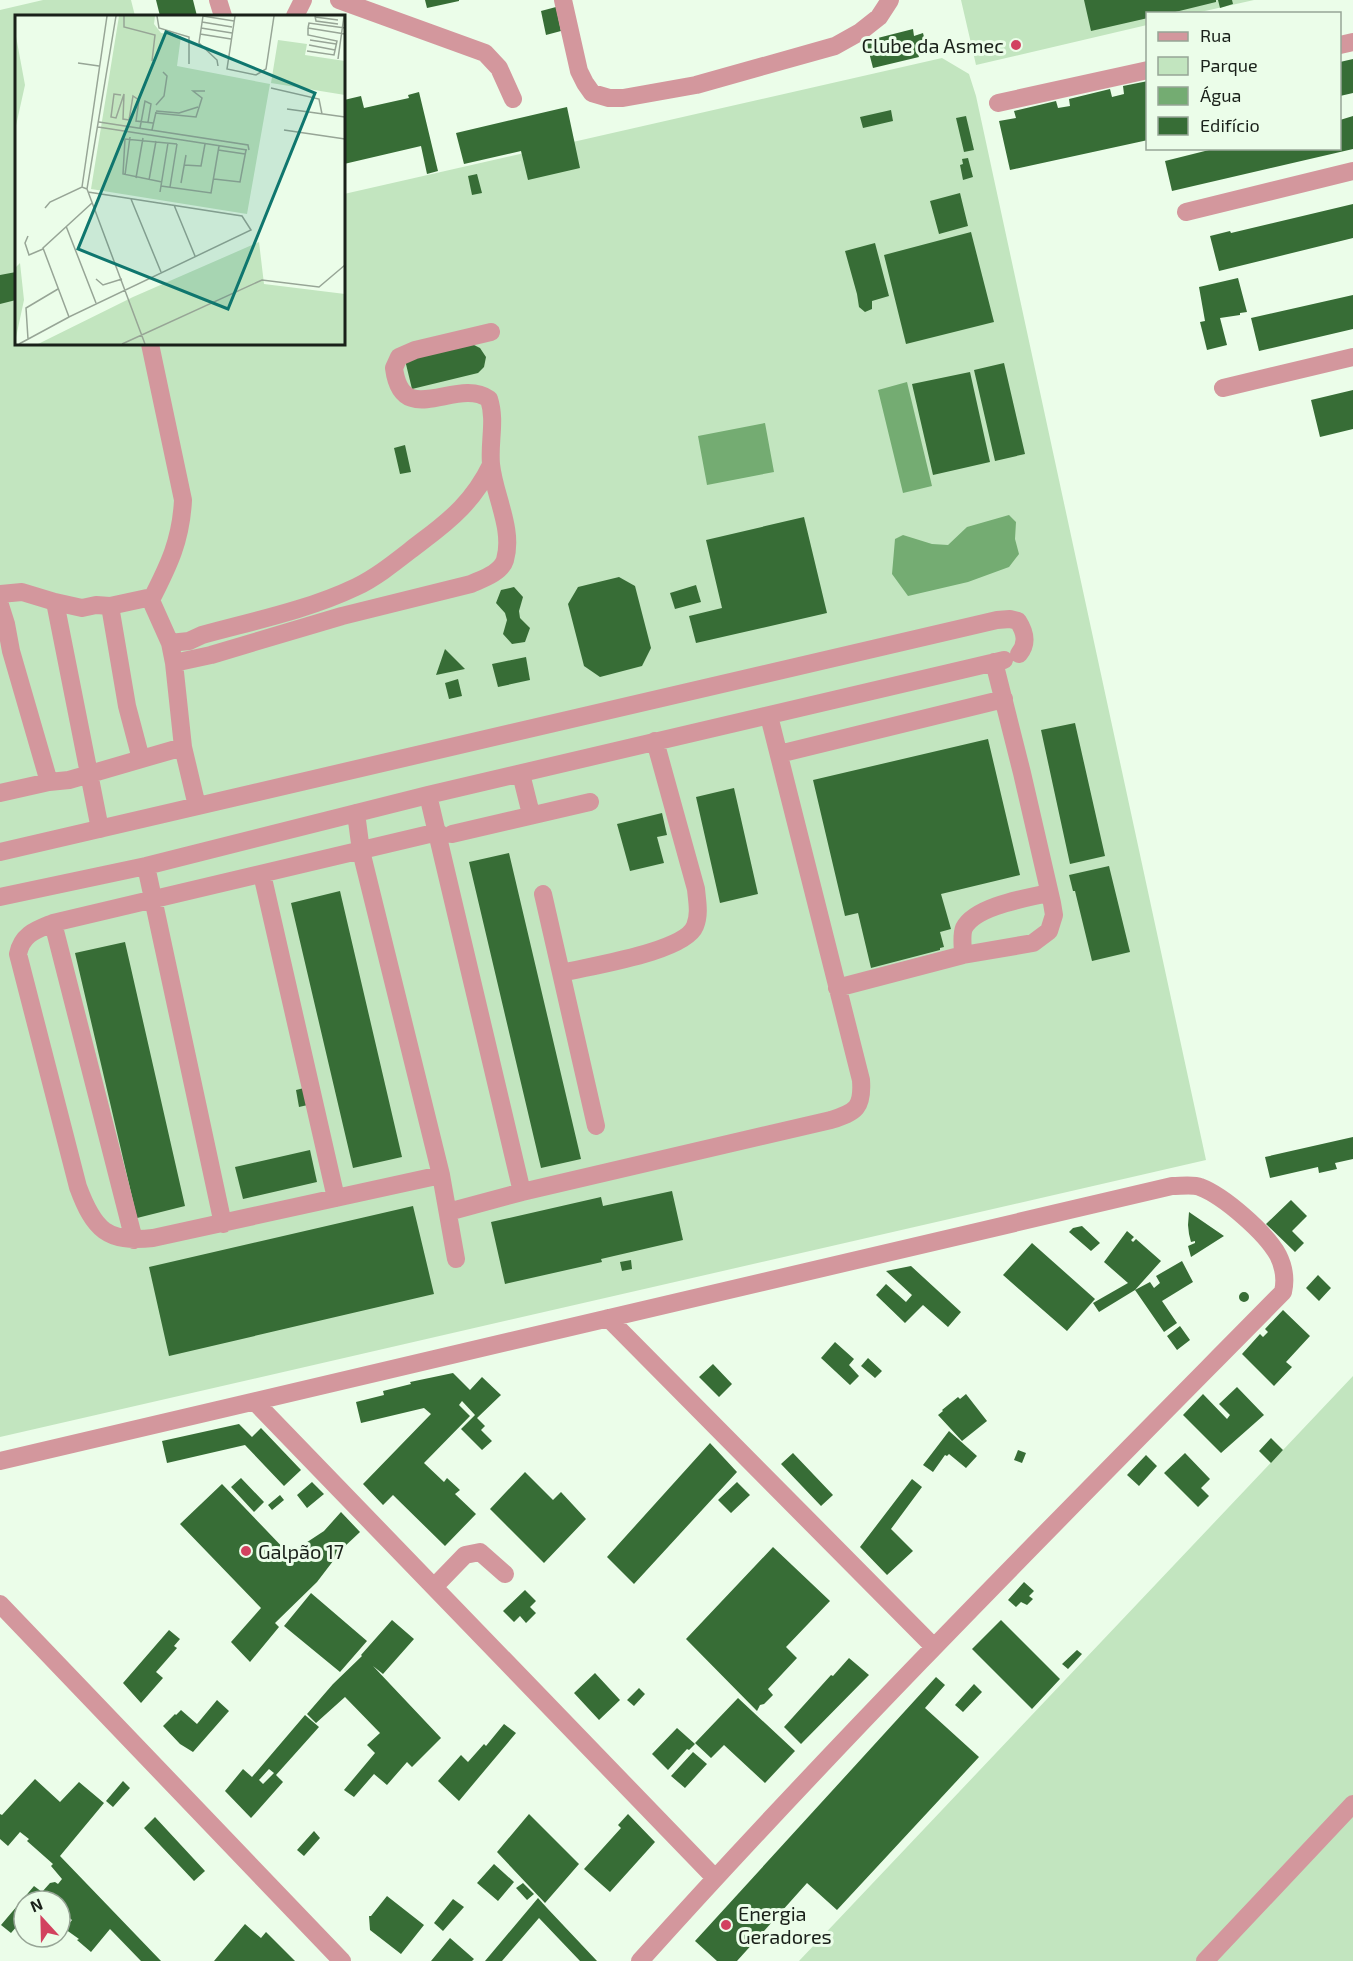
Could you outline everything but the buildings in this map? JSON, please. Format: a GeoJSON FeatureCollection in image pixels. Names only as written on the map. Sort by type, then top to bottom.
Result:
{"type":"FeatureCollection","features":[{"type":"Feature","properties":{"kind":"lane"},"geometry":{"type":"LineString","coordinates":[[218,0],[223,15]]}},
{"type":"Feature","properties":{"kind":"lane"},"geometry":{"type":"LineString","coordinates":[[296,15],[303,0]]}},
{"type":"Feature","properties":{"kind":"lane"},"geometry":{"type":"LineString","coordinates":[[339,0],[485,53],[500,68],[513,99]]}},
{"type":"Feature","properties":{"kind":"lane"},"geometry":{"type":"LineString","coordinates":[[563,0],[579,71],[592,93],[609,98],[623,98],[696,86],[835,46],[860,32],[879,17],[890,0]]}},
{"type":"Feature","properties":{"kind":"lane"},"geometry":{"type":"LineString","coordinates":[[998,104],[1146,70]]}},
{"type":"Feature","properties":{"kind":"lane"},"geometry":{"type":"LineString","coordinates":[[1186,212],[1353,171]]}},
{"type":"Feature","properties":{"kind":"lane"},"geometry":{"type":"LineString","coordinates":[[174,663],[211,655],[342,616],[471,584],[501,567],[507,546],[491,465],[493,414],[489,399],[476,392],[420,400],[410,399],[400,388],[394,368],[399,357],[415,350],[491,332]]}},
{"type":"Feature","properties":{"kind":"lane"},"geometry":{"type":"LineString","coordinates":[[150,345],[183,500],[182,525],[170,563],[151,600]]}},
{"type":"Feature","properties":{"kind":"lane"},"geometry":{"type":"LineString","coordinates":[[1223,388],[1353,357]]}},
{"type":"Feature","properties":{"kind":"lane"},"geometry":{"type":"LineString","coordinates":[[170,643],[189,641],[202,635],[332,597],[357,587],[443,526],[467,503],[481,485],[491,465]]}},
{"type":"Feature","properties":{"kind":"lane"},"geometry":{"type":"LineString","coordinates":[[0,594],[22,592],[55,603],[82,608],[96,605],[110,606],[147,598],[151,600],[170,643],[183,747],[197,806]]}},
{"type":"Feature","properties":{"kind":"lane"},"geometry":{"type":"LineString","coordinates":[[332,597],[342,616]]}},
{"type":"Feature","properties":{"kind":"lane"},"geometry":{"type":"LineString","coordinates":[[55,603],[100,829]]}},
{"type":"Feature","properties":{"kind":"lane"},"geometry":{"type":"LineString","coordinates":[[0,605],[49,782]]}},
{"type":"Feature","properties":{"kind":"lane"},"geometry":{"type":"LineString","coordinates":[[110,606],[127,706],[141,759]]}},
{"type":"Feature","properties":{"kind":"lane"},"geometry":{"type":"LineString","coordinates":[[0,852],[997,620],[1018,621],[1025,639],[1024,647],[1005,659],[428,795],[146,866],[0,897]]}},
{"type":"Feature","properties":{"kind":"lane"},"geometry":{"type":"LineString","coordinates":[[202,635],[211,655]]}},
{"type":"Feature","properties":{"kind":"lane"},"geometry":{"type":"LineString","coordinates":[[837,988],[963,956],[1033,943],[1049,931],[1054,915],[1004,699],[1005,659]]}},
{"type":"Feature","properties":{"kind":"lane"},"geometry":{"type":"LineString","coordinates":[[779,754],[1004,699]]}},
{"type":"Feature","properties":{"kind":"lane"},"geometry":{"type":"LineString","coordinates":[[448,1212],[522,1192],[831,1120],[854,1112],[861,1099],[861,1080],[769,716]]}},
{"type":"Feature","properties":{"kind":"lane"},"geometry":{"type":"LineString","coordinates":[[562,973],[650,953],[678,942],[690,934],[695,926],[698,909],[696,889],[655,741]]}},
{"type":"Feature","properties":{"kind":"lane"},"geometry":{"type":"LineString","coordinates":[[0,793],[69,780],[183,747]]}},
{"type":"Feature","properties":{"kind":"lane"},"geometry":{"type":"LineString","coordinates":[[521,774],[531,814]]}},
{"type":"Feature","properties":{"kind":"lane"},"geometry":{"type":"LineString","coordinates":[[428,795],[445,833],[522,1192]]}},
{"type":"Feature","properties":{"kind":"lane"},"geometry":{"type":"LineString","coordinates":[[441,1175],[223,1224],[134,1240],[117,1239],[93,1219],[78,1187],[18,954],[20,944],[25,938],[53,923],[86,914],[361,851],[590,802]]}},
{"type":"Feature","properties":{"kind":"lane"},"geometry":{"type":"LineString","coordinates":[[356,813],[361,851],[441,1175],[456,1259]]}},
{"type":"Feature","properties":{"kind":"lane"},"geometry":{"type":"LineString","coordinates":[[146,866],[223,1224]]}},
{"type":"Feature","properties":{"kind":"lane"},"geometry":{"type":"LineString","coordinates":[[262,874],[336,1198]]}},
{"type":"Feature","properties":{"kind":"lane"},"geometry":{"type":"LineString","coordinates":[[963,956],[963,930],[981,912],[1049,893]]}},
{"type":"Feature","properties":{"kind":"lane"},"geometry":{"type":"LineString","coordinates":[[543,894],[596,1126]]}},
{"type":"Feature","properties":{"kind":"lane"},"geometry":{"type":"LineString","coordinates":[[53,923],[134,1240]]}},
{"type":"Feature","properties":{"kind":"lane"},"geometry":{"type":"LineString","coordinates":[[0,1461],[1172,1186],[1198,1185],[1234,1208],[1254,1226],[1277,1254],[1284,1272],[1283,1292],[933,1646],[640,1961]]}},
{"type":"Feature","properties":{"kind":"lane"},"geometry":{"type":"LineString","coordinates":[[608,1318],[933,1646]]}},
{"type":"Feature","properties":{"kind":"lane"},"geometry":{"type":"LineString","coordinates":[[255,1402],[715,1878]]}},
{"type":"Feature","properties":{"kind":"lane"},"geometry":{"type":"LineString","coordinates":[[434,1587],[465,1556],[480,1552],[506,1574]]}},
{"type":"Feature","properties":{"kind":"lane"},"geometry":{"type":"LineString","coordinates":[[0,1604],[342,1961]]}},
{"type":"Feature","properties":{"kind":"lane"},"geometry":{"type":"LineString","coordinates":[[1205,1961],[1353,1804]]}},
{"type":"Feature","properties":{"kind":"green space"},"geometry":{"type":"Polygon","coordinates":[[[43,0],[131,0],[135,15],[15,15],[15,345],[345,345],[345,194],[942,58],[969,74],[976,96],[1206,1160],[0,1437],[0,10],[43,0]]]}},
{"type":"Feature","properties":{"kind":"green space","name":"Clube da Asmec"},"geometry":{"type":"Polygon","coordinates":[[[961,0],[1254,0],[1200,12],[1146,12],[1146,25],[976,65],[961,0]]]}},
{"type":"Feature","properties":{"kind":"green space"},"geometry":{"type":"Polygon","coordinates":[[[1353,1376],[1353,1961],[799,1961],[1353,1376]]]}},
{"type":"Feature","properties":{"kind":"water"},"geometry":{"type":"Polygon","coordinates":[[[907,382],[932,486],[903,493],[878,390],[907,382]]]}},
{"type":"Feature","properties":{"kind":"water"},"geometry":{"type":"Polygon","coordinates":[[[765,423],[774,472],[707,485],[698,436],[765,423]]]}},
{"type":"Feature","properties":{"kind":"water"},"geometry":{"type":"Polygon","coordinates":[[[1009,515],[1016,522],[1015,539],[1019,554],[1009,567],[968,582],[908,596],[892,574],[895,539],[903,535],[932,544],[948,545],[967,527],[1009,515]]]}},
{"type":"Feature","properties":{"kind":"place","name":"Clube da Asmec"},"geometry":{"type":"Point","coordinates":[1016,45]}},
{"type":"Feature","properties":{"kind":"place","name":"Galpão 17"},"geometry":{"type":"Point","coordinates":[246,1551]}},
{"type":"Feature","properties":{"kind":"place","name":"Energia Geradores"},"geometry":{"type":"Point","coordinates":[726,1925]}}]}
